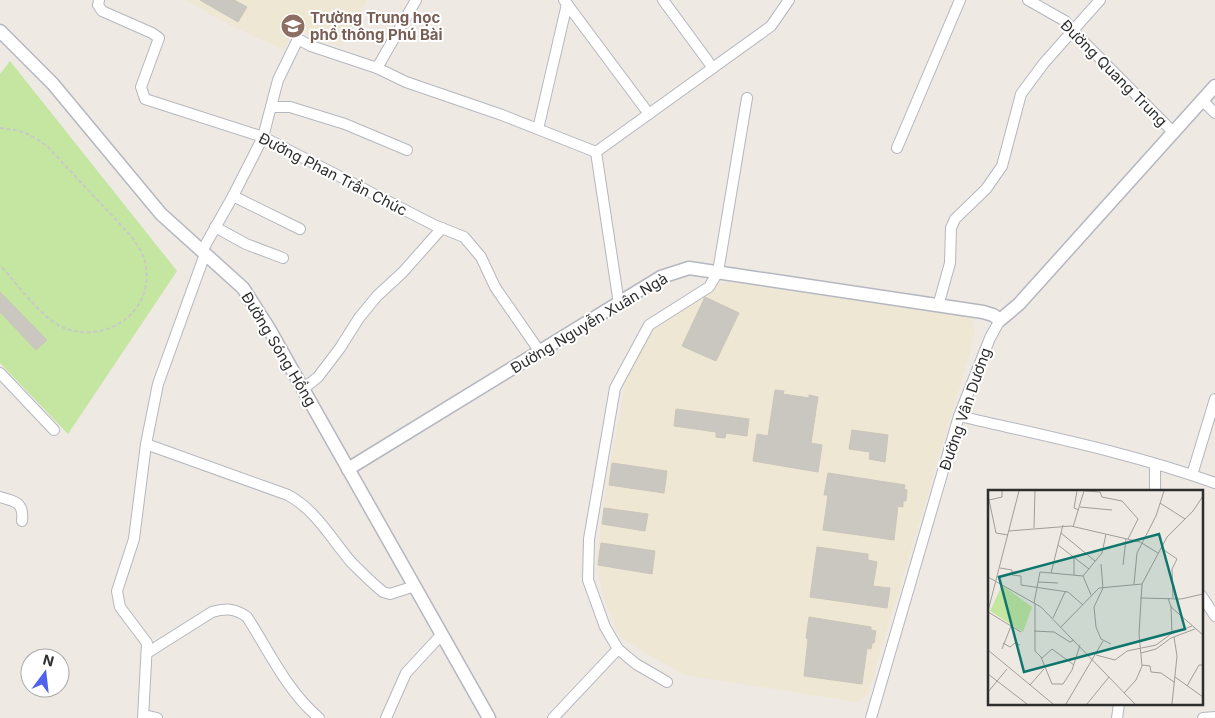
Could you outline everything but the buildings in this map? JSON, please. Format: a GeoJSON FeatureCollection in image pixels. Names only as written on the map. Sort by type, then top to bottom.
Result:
{"type":"FeatureCollection","features":[{"type":"Feature","properties":{"kind":"street","name":"Đường Phan Trần Chúc"},"geometry":{"type":"LineString","coordinates":[[99,0],[98,5],[102,11],[152,32],[159,38],[141,87],[145,98],[263,136],[434,226],[464,237],[481,258],[495,287],[540,352]]}},
{"type":"Feature","properties":{"kind":"street"},"geometry":{"type":"LineString","coordinates":[[377,68],[416,0]]}},
{"type":"Feature","properties":{"kind":"street"},"geometry":{"type":"LineString","coordinates":[[663,0],[713,68]]}},
{"type":"Feature","properties":{"kind":"street"},"geometry":{"type":"LineString","coordinates":[[596,152],[772,26],[789,0]]}},
{"type":"Feature","properties":{"kind":"street"},"geometry":{"type":"LineString","coordinates":[[897,148],[960,0]]}},
{"type":"Feature","properties":{"kind":"street","name":"Đường Quang Trung"},"geometry":{"type":"LineString","coordinates":[[1028,0],[1065,21],[1173,132]]}},
{"type":"Feature","properties":{"kind":"street"},"geometry":{"type":"LineString","coordinates":[[938,306],[950,263],[951,228],[956,219],[986,189],[1002,166],[1021,94],[1044,63],[1100,0]]}},
{"type":"Feature","properties":{"kind":"street"},"geometry":{"type":"LineString","coordinates":[[538,129],[566,2]]}},
{"type":"Feature","properties":{"kind":"street"},"geometry":{"type":"LineString","coordinates":[[566,2],[649,114]]}},
{"type":"Feature","properties":{"kind":"street","name":"Đường Sóng Hồng"},"geometry":{"type":"LineString","coordinates":[[0,31],[53,84],[161,214],[243,288],[268,326],[489,718]]}},
{"type":"Feature","properties":{"kind":"street"},"geometry":{"type":"LineString","coordinates":[[157,718],[144,716],[147,643],[120,608],[117,591],[134,539],[146,444],[158,384],[203,252],[263,136],[278,80],[298,39],[311,46],[377,68],[406,82],[538,129],[596,152]]}},
{"type":"Feature","properties":{"kind":"street","name":"Đường Vân Dương"},"geometry":{"type":"LineString","coordinates":[[871,718],[959,416],[990,338],[1000,320],[1019,304],[1215,86]]}},
{"type":"Feature","properties":{"kind":"street"},"geometry":{"type":"LineString","coordinates":[[667,682],[636,664],[618,649],[605,627],[588,580],[589,538],[615,388],[648,325],[709,287],[718,272],[747,98]]}},
{"type":"Feature","properties":{"kind":"street"},"geometry":{"type":"LineString","coordinates":[[1202,100],[1215,113]]}},
{"type":"Feature","properties":{"kind":"street"},"geometry":{"type":"LineString","coordinates":[[271,107],[290,107],[346,124],[407,150]]}},
{"type":"Feature","properties":{"kind":"street"},"geometry":{"type":"LineString","coordinates":[[596,152],[619,304]]}},
{"type":"Feature","properties":{"kind":"street"},"geometry":{"type":"LineString","coordinates":[[233,196],[300,229]]}},
{"type":"Feature","properties":{"kind":"street"},"geometry":{"type":"LineString","coordinates":[[215,227],[246,244],[283,258]]}},
{"type":"Feature","properties":{"kind":"street"},"geometry":{"type":"LineString","coordinates":[[303,388],[318,378],[359,318],[377,296],[404,272],[442,228]]}},
{"type":"Feature","properties":{"kind":"street","name":"Đường Nguyễn Xuân Ngà"},"geometry":{"type":"LineString","coordinates":[[348,468],[661,278],[689,268],[983,312],[993,315],[1000,320]]}},
{"type":"Feature","properties":{"kind":"street"},"geometry":{"type":"LineString","coordinates":[[0,373],[54,430]]}},
{"type":"Feature","properties":{"kind":"street"},"geometry":{"type":"LineString","coordinates":[[1192,475],[1215,399]]}},
{"type":"Feature","properties":{"kind":"street"},"geometry":{"type":"LineString","coordinates":[[959,416],[1098,448],[1192,475],[1215,484]]}},
{"type":"Feature","properties":{"kind":"street"},"geometry":{"type":"LineString","coordinates":[[146,444],[298,500],[307,508],[352,562],[383,592],[390,594],[415,586]]}},
{"type":"Feature","properties":{"kind":"street"},"geometry":{"type":"LineString","coordinates":[[1155,464],[1156,490]]}},
{"type":"Feature","properties":{"kind":"street"},"geometry":{"type":"LineString","coordinates":[[0,497],[17,502],[22,508],[22,521]]}},
{"type":"Feature","properties":{"kind":"street"},"geometry":{"type":"LineString","coordinates":[[1202,596],[1215,616]]}},
{"type":"Feature","properties":{"kind":"street"},"geometry":{"type":"LineString","coordinates":[[147,653],[212,612],[223,609],[239,611],[247,617],[302,702],[319,718]]}},
{"type":"Feature","properties":{"kind":"street"},"geometry":{"type":"LineString","coordinates":[[386,718],[406,673],[442,634]]}},
{"type":"Feature","properties":{"kind":"street"},"geometry":{"type":"LineString","coordinates":[[553,718],[618,649]]}},
{"type":"Feature","properties":{"kind":"street"},"geometry":{"type":"LineString","coordinates":[[1203,718],[1215,717]]}},
{"type":"Feature","properties":{"kind":"path"},"geometry":{"type":"LineString","coordinates":[[0,128],[18,129],[34,136],[48,148],[126,230],[142,251],[146,268],[146,285],[141,301],[136,308],[115,327],[97,333],[78,332],[60,326],[45,314],[0,265]]}},
{"type":"Feature","properties":{"kind":"shaded area","name":"Trường Trung học phổ thông Phú Bài"},"geometry":{"type":"Polygon","coordinates":[[[186,0],[367,0],[341,47],[294,27],[284,50],[230,25],[186,0]]]}},
{"type":"Feature","properties":{"kind":"shaded area"},"geometry":{"type":"Polygon","coordinates":[[[729,282],[972,318],[975,331],[970,352],[868,694],[857,702],[685,675],[619,636],[603,596],[596,563],[605,492],[628,370],[651,329],[718,285],[729,282]]]}},
{"type":"Feature","properties":{"kind":"green space"},"geometry":{"type":"Polygon","coordinates":[[[10,61],[177,271],[68,434],[0,363],[0,74],[10,61]]]}},
{"type":"Feature","properties":{"kind":"place","name":"Trường Trung học phổ thông Phú Bài"},"geometry":{"type":"Point","coordinates":[293,26]}}]}
